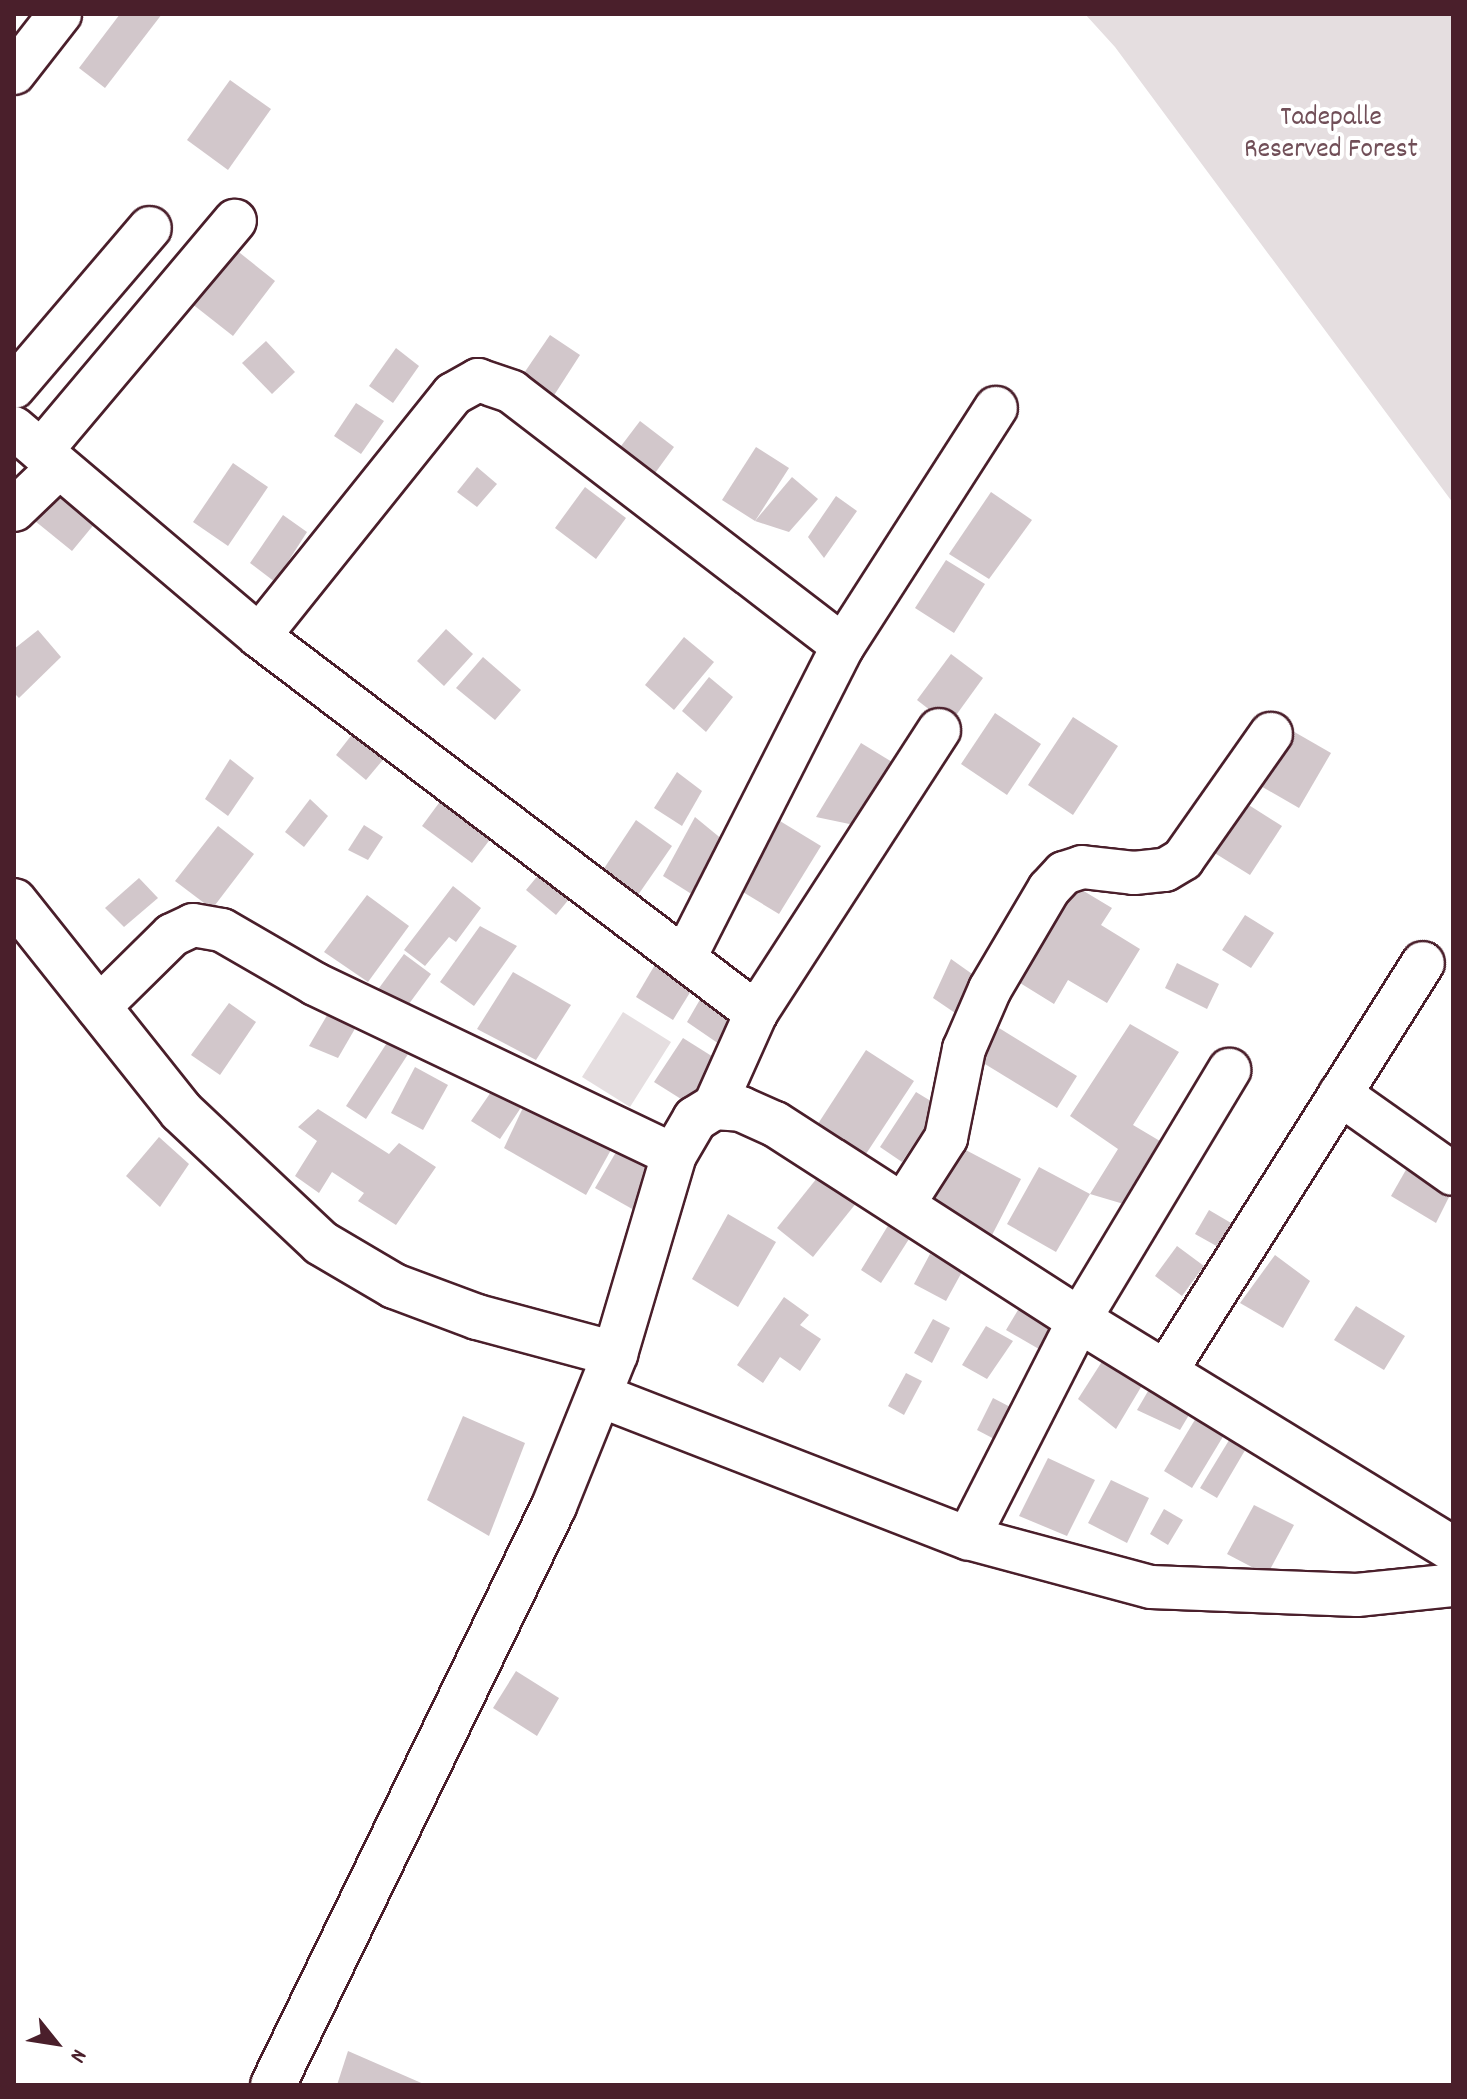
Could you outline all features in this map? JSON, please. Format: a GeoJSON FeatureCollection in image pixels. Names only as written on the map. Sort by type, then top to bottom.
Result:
{"type":"FeatureCollection","features":[{"type":"Feature","properties":{"kind":"street"},"geometry":{"type":"LineString","coordinates":[[14,73],[60,14]]}},
{"type":"Feature","properties":{"kind":"street"},"geometry":{"type":"LineString","coordinates":[[14,510],[38,449],[235,221]]}},
{"type":"Feature","properties":{"kind":"street"},"geometry":{"type":"LineString","coordinates":[[14,387],[150,228]]}},
{"type":"Feature","properties":{"kind":"street"},"geometry":{"type":"LineString","coordinates":[[259,636],[453,394],[478,380],[512,392],[843,646]]}},
{"type":"Feature","properties":{"kind":"street"},"geometry":{"type":"LineString","coordinates":[[685,957],[843,646],[996,408]]}},
{"type":"Feature","properties":{"kind":"street"},"geometry":{"type":"LineString","coordinates":[[38,449],[259,636],[756,1013]]}},
{"type":"Feature","properties":{"kind":"street"},"geometry":{"type":"LineString","coordinates":[[273,2085],[554,1506],[601,1396],[674,1155],[695,1119],[714,1107],[756,1013],[939,730]]}},
{"type":"Feature","properties":{"kind":"street"},"geometry":{"type":"LineString","coordinates":[[903,1205],[946,1138],[964,1049],[990,989],[1049,889],[1064,873],[1082,867],[1134,873],[1165,870],[1183,859],[1271,734]]}},
{"type":"Feature","properties":{"kind":"street"},"geometry":{"type":"LineString","coordinates":[[14,901],[181,1111],[321,1243],[394,1286],[477,1317],[615,1354]]}},
{"type":"Feature","properties":{"kind":"street"},"geometry":{"type":"LineString","coordinates":[[98,1008],[172,935],[193,925],[222,930],[315,984],[674,1155]]}},
{"type":"Feature","properties":{"kind":"street"},"geometry":{"type":"LineString","coordinates":[[1166,1371],[1423,963]]}},
{"type":"Feature","properties":{"kind":"street"},"geometry":{"type":"LineString","coordinates":[[968,1538],[1079,1320],[1229,1070]]}},
{"type":"Feature","properties":{"kind":"street"},"geometry":{"type":"LineString","coordinates":[[1340,1094],[1453,1174]]}},
{"type":"Feature","properties":{"kind":"street"},"geometry":{"type":"LineString","coordinates":[[714,1107],[741,1109],[775,1124],[1079,1320],[1453,1549]]}},
{"type":"Feature","properties":{"kind":"street"},"geometry":{"type":"LineString","coordinates":[[601,1396],[968,1538],[1151,1587],[1357,1595],[1453,1585]]}},
{"type":"Feature","properties":{"kind":"green space","name":"Tadepalle Reserved Forest"},"geometry":{"type":"Polygon","coordinates":[[[1085,14],[1453,14],[1453,503],[1115,47],[1085,14]]]}},
{"type":"Feature","properties":{"kind":"green space"},"geometry":{"type":"Polygon","coordinates":[[[623,1012],[671,1042],[630,1107],[582,1077],[623,1012]]]}},
{"type":"Feature","properties":{"kind":"building"},"geometry":{"type":"Polygon","coordinates":[[[120,14],[162,14],[105,88],[79,68],[120,14]]]}},
{"type":"Feature","properties":{"kind":"building"},"geometry":{"type":"Polygon","coordinates":[[[230,80],[271,109],[228,170],[187,140],[230,80]]]}},
{"type":"Feature","properties":{"kind":"building"},"geometry":{"type":"Polygon","coordinates":[[[235,249],[275,281],[233,336],[191,303],[235,249]]]}},
{"type":"Feature","properties":{"kind":"building"},"geometry":{"type":"Polygon","coordinates":[[[550,335],[580,355],[551,400],[520,379],[550,335]]]}},
{"type":"Feature","properties":{"kind":"building"},"geometry":{"type":"Polygon","coordinates":[[[266,341],[295,372],[272,394],[242,363],[266,341]]]}},
{"type":"Feature","properties":{"kind":"building"},"geometry":{"type":"Polygon","coordinates":[[[396,348],[419,366],[393,403],[369,386],[396,348]]]}},
{"type":"Feature","properties":{"kind":"building"},"geometry":{"type":"Polygon","coordinates":[[[356,403],[384,421],[361,454],[334,436],[356,403]]]}},
{"type":"Feature","properties":{"kind":"building"},"geometry":{"type":"Polygon","coordinates":[[[640,421],[674,447],[650,480],[615,454],[640,421]]]}},
{"type":"Feature","properties":{"kind":"building"},"geometry":{"type":"Polygon","coordinates":[[[756,447],[789,468],[755,521],[722,500],[756,447]]]}},
{"type":"Feature","properties":{"kind":"building"},"geometry":{"type":"Polygon","coordinates":[[[233,463],[268,487],[228,546],[193,522],[233,463]]]}},
{"type":"Feature","properties":{"kind":"building"},"geometry":{"type":"Polygon","coordinates":[[[477,467],[497,484],[477,507],[457,492],[477,467]]]}},
{"type":"Feature","properties":{"kind":"building"},"geometry":{"type":"Polygon","coordinates":[[[792,477],[818,499],[789,532],[755,521],[792,477]]]}},
{"type":"Feature","properties":{"kind":"building"},"geometry":{"type":"Polygon","coordinates":[[[69,485],[101,516],[72,551],[35,521],[69,485]]]}},
{"type":"Feature","properties":{"kind":"building"},"geometry":{"type":"Polygon","coordinates":[[[585,487],[626,518],[596,559],[555,528],[585,487]]]}},
{"type":"Feature","properties":{"kind":"building"},"geometry":{"type":"Polygon","coordinates":[[[991,492],[1032,520],[989,579],[949,554],[991,492]]]}},
{"type":"Feature","properties":{"kind":"building"},"geometry":{"type":"Polygon","coordinates":[[[836,496],[857,511],[824,558],[808,537],[836,496]]]}},
{"type":"Feature","properties":{"kind":"building"},"geometry":{"type":"Polygon","coordinates":[[[283,515],[307,532],[275,582],[250,563],[283,515]]]}},
{"type":"Feature","properties":{"kind":"building"},"geometry":{"type":"Polygon","coordinates":[[[946,560],[985,584],[954,633],[915,608],[946,560]]]}},
{"type":"Feature","properties":{"kind":"building"},"geometry":{"type":"Polygon","coordinates":[[[446,629],[473,654],[444,686],[417,661],[446,629]]]}},
{"type":"Feature","properties":{"kind":"building"},"geometry":{"type":"Polygon","coordinates":[[[38,630],[61,657],[19,698],[14,693],[14,649],[38,630]]]}},
{"type":"Feature","properties":{"kind":"building"},"geometry":{"type":"Polygon","coordinates":[[[684,637],[714,662],[674,710],[645,685],[684,637]]]}},
{"type":"Feature","properties":{"kind":"building"},"geometry":{"type":"Polygon","coordinates":[[[951,654],[983,678],[949,725],[917,700],[951,654]]]}},
{"type":"Feature","properties":{"kind":"building"},"geometry":{"type":"Polygon","coordinates":[[[483,657],[521,690],[495,720],[456,688],[483,657]]]}},
{"type":"Feature","properties":{"kind":"building"},"geometry":{"type":"Polygon","coordinates":[[[709,677],[733,697],[706,732],[682,711],[709,677]]]}},
{"type":"Feature","properties":{"kind":"building"},"geometry":{"type":"Polygon","coordinates":[[[995,713],[1041,744],[1007,795],[961,764],[995,713]]]}},
{"type":"Feature","properties":{"kind":"building"},"geometry":{"type":"Polygon","coordinates":[[[1073,717],[1118,746],[1073,815],[1028,785],[1073,717]]]}},
{"type":"Feature","properties":{"kind":"building"},"geometry":{"type":"Polygon","coordinates":[[[361,723],[392,749],[366,780],[336,755],[361,723]]]}},
{"type":"Feature","properties":{"kind":"building"},"geometry":{"type":"Polygon","coordinates":[[[1291,730],[1331,753],[1299,808],[1259,785],[1291,730]]]}},
{"type":"Feature","properties":{"kind":"building"},"geometry":{"type":"Polygon","coordinates":[[[861,743],[897,765],[859,826],[816,817],[861,743]]]}},
{"type":"Feature","properties":{"kind":"building"},"geometry":{"type":"Polygon","coordinates":[[[230,759],[254,778],[228,816],[205,799],[230,759]]]}},
{"type":"Feature","properties":{"kind":"building"},"geometry":{"type":"Polygon","coordinates":[[[677,772],[702,791],[682,826],[654,808],[677,772]]]}},
{"type":"Feature","properties":{"kind":"building"},"geometry":{"type":"Polygon","coordinates":[[[450,788],[501,825],[472,863],[422,826],[450,788]]]}},
{"type":"Feature","properties":{"kind":"building"},"geometry":{"type":"Polygon","coordinates":[[[310,799],[328,816],[304,847],[285,832],[310,799]]]}},
{"type":"Feature","properties":{"kind":"building"},"geometry":{"type":"Polygon","coordinates":[[[1244,802],[1282,826],[1250,875],[1213,852],[1244,802]]]}},
{"type":"Feature","properties":{"kind":"building"},"geometry":{"type":"Polygon","coordinates":[[[695,817],[729,845],[693,895],[663,876],[695,817]]]}},
{"type":"Feature","properties":{"kind":"building"},"geometry":{"type":"Polygon","coordinates":[[[775,818],[821,846],[779,914],[733,886],[775,818]]]}},
{"type":"Feature","properties":{"kind":"building"},"geometry":{"type":"Polygon","coordinates":[[[636,820],[672,846],[638,895],[603,870],[636,820]]]}},
{"type":"Feature","properties":{"kind":"building"},"geometry":{"type":"Polygon","coordinates":[[[364,825],[383,837],[368,860],[348,850],[364,825]]]}},
{"type":"Feature","properties":{"kind":"building"},"geometry":{"type":"Polygon","coordinates":[[[218,826],[254,854],[212,909],[175,881],[218,826]]]}},
{"type":"Feature","properties":{"kind":"building"},"geometry":{"type":"Polygon","coordinates":[[[544,868],[574,893],[556,915],[526,890],[544,868]]]}},
{"type":"Feature","properties":{"kind":"building"},"geometry":{"type":"Polygon","coordinates":[[[139,878],[158,898],[124,927],[105,908],[139,878]]]}},
{"type":"Feature","properties":{"kind":"building"},"geometry":{"type":"Polygon","coordinates":[[[1072,884],[1112,908],[1101,925],[1140,949],[1107,1003],[1068,980],[1054,1004],[1015,980],[1072,884]]]}},
{"type":"Feature","properties":{"kind":"building"},"geometry":{"type":"Polygon","coordinates":[[[453,886],[481,908],[456,942],[449,937],[425,966],[404,950],[453,886]]]}},
{"type":"Feature","properties":{"kind":"building"},"geometry":{"type":"Polygon","coordinates":[[[367,895],[409,926],[368,982],[324,952],[367,895]]]}},
{"type":"Feature","properties":{"kind":"building"},"geometry":{"type":"Polygon","coordinates":[[[1245,915],[1274,933],[1251,968],[1222,950],[1245,915]]]}},
{"type":"Feature","properties":{"kind":"building"},"geometry":{"type":"Polygon","coordinates":[[[480,926],[517,946],[474,1006],[440,982],[480,926]]]}},
{"type":"Feature","properties":{"kind":"building"},"geometry":{"type":"Polygon","coordinates":[[[404,954],[431,974],[400,1016],[371,999],[404,954]]]}},
{"type":"Feature","properties":{"kind":"building"},"geometry":{"type":"Polygon","coordinates":[[[951,959],[982,981],[961,1017],[933,998],[951,959]]]}},
{"type":"Feature","properties":{"kind":"building"},"geometry":{"type":"Polygon","coordinates":[[[656,963],[694,986],[673,1020],[636,997],[656,963]]]}},
{"type":"Feature","properties":{"kind":"building"},"geometry":{"type":"Polygon","coordinates":[[[1177,963],[1219,984],[1207,1009],[1165,988],[1177,963]]]}},
{"type":"Feature","properties":{"kind":"building"},"geometry":{"type":"Polygon","coordinates":[[[513,972],[571,1005],[536,1060],[477,1029],[513,972]]]}},
{"type":"Feature","properties":{"kind":"building"},"geometry":{"type":"Polygon","coordinates":[[[709,984],[745,1012],[722,1046],[687,1022],[709,984]]]}},
{"type":"Feature","properties":{"kind":"building"},"geometry":{"type":"Polygon","coordinates":[[[229,1003],[256,1022],[220,1075],[191,1055],[229,1003]]]}},
{"type":"Feature","properties":{"kind":"building"},"geometry":{"type":"Polygon","coordinates":[[[332,1007],[360,1020],[338,1058],[309,1046],[332,1007]]]}},
{"type":"Feature","properties":{"kind":"building"},"geometry":{"type":"Polygon","coordinates":[[[1130,1024],[1179,1052],[1133,1125],[1165,1144],[1127,1205],[1090,1194],[1118,1149],[1070,1116],[1130,1024]]]}},
{"type":"Feature","properties":{"kind":"building"},"geometry":{"type":"Polygon","coordinates":[[[999,1028],[1077,1076],[1057,1108],[980,1061],[999,1028]]]}},
{"type":"Feature","properties":{"kind":"building"},"geometry":{"type":"Polygon","coordinates":[[[392,1035],[412,1048],[366,1119],[346,1106],[392,1035]]]}},
{"type":"Feature","properties":{"kind":"building"},"geometry":{"type":"Polygon","coordinates":[[[683,1038],[718,1060],[689,1104],[654,1082],[683,1038]]]}},
{"type":"Feature","properties":{"kind":"building"},"geometry":{"type":"Polygon","coordinates":[[[866,1050],[914,1081],[860,1163],[812,1133],[866,1050]]]}},
{"type":"Feature","properties":{"kind":"building"},"geometry":{"type":"Polygon","coordinates":[[[415,1067],[448,1085],[423,1130],[391,1113],[415,1067]]]}},
{"type":"Feature","properties":{"kind":"building"},"geometry":{"type":"Polygon","coordinates":[[[500,1079],[528,1097],[500,1139],[471,1121],[500,1079]]]}},
{"type":"Feature","properties":{"kind":"building"},"geometry":{"type":"Polygon","coordinates":[[[916,1092],[939,1106],[902,1162],[880,1147],[916,1092]]]}},
{"type":"Feature","properties":{"kind":"building"},"geometry":{"type":"Polygon","coordinates":[[[528,1097],[622,1130],[586,1195],[504,1148],[528,1097]]]}},
{"type":"Feature","properties":{"kind":"building"},"geometry":{"type":"Polygon","coordinates":[[[318,1109],[389,1154],[399,1143],[436,1167],[396,1225],[358,1201],[364,1193],[332,1172],[319,1193],[295,1176],[317,1141],[298,1127],[318,1109]]]}},
{"type":"Feature","properties":{"kind":"building"},"geometry":{"type":"Polygon","coordinates":[[[626,1135],[665,1158],[634,1210],[595,1188],[626,1135]]]}},
{"type":"Feature","properties":{"kind":"building"},"geometry":{"type":"Polygon","coordinates":[[[159,1137],[189,1164],[160,1207],[126,1176],[159,1137]]]}},
{"type":"Feature","properties":{"kind":"building"},"geometry":{"type":"Polygon","coordinates":[[[960,1147],[1021,1179],[991,1237],[931,1205],[960,1147]]]}},
{"type":"Feature","properties":{"kind":"building"},"geometry":{"type":"Polygon","coordinates":[[[1039,1167],[1090,1194],[1056,1252],[1007,1224],[1039,1167]]]}},
{"type":"Feature","properties":{"kind":"building"},"geometry":{"type":"Polygon","coordinates":[[[1407,1168],[1451,1193],[1436,1223],[1391,1196],[1407,1168]]]}},
{"type":"Feature","properties":{"kind":"building"},"geometry":{"type":"Polygon","coordinates":[[[821,1173],[857,1202],[813,1257],[777,1228],[821,1173]]]}},
{"type":"Feature","properties":{"kind":"building"},"geometry":{"type":"Polygon","coordinates":[[[1209,1210],[1243,1230],[1229,1253],[1195,1234],[1209,1210]]]}},
{"type":"Feature","properties":{"kind":"building"},"geometry":{"type":"Polygon","coordinates":[[[728,1214],[776,1242],[738,1307],[692,1279],[728,1214]]]}},
{"type":"Feature","properties":{"kind":"building"},"geometry":{"type":"Polygon","coordinates":[[[889,1224],[909,1239],[881,1283],[861,1270],[889,1224]]]}},
{"type":"Feature","properties":{"kind":"building"},"geometry":{"type":"Polygon","coordinates":[[[1177,1246],[1204,1266],[1182,1296],[1155,1276],[1177,1246]]]}},
{"type":"Feature","properties":{"kind":"building"},"geometry":{"type":"Polygon","coordinates":[[[930,1254],[963,1270],[946,1301],[914,1284],[930,1254]]]}},
{"type":"Feature","properties":{"kind":"building"},"geometry":{"type":"Polygon","coordinates":[[[1275,1255],[1310,1281],[1283,1328],[1240,1303],[1275,1255]]]}},
{"type":"Feature","properties":{"kind":"building"},"geometry":{"type":"Polygon","coordinates":[[[1027,1295],[1064,1317],[1044,1352],[1006,1330],[1027,1295]]]}},
{"type":"Feature","properties":{"kind":"building"},"geometry":{"type":"Polygon","coordinates":[[[784,1297],[809,1315],[800,1325],[821,1339],[800,1371],[780,1357],[763,1383],[737,1365],[784,1297]]]}},
{"type":"Feature","properties":{"kind":"building"},"geometry":{"type":"Polygon","coordinates":[[[1356,1306],[1405,1336],[1384,1370],[1334,1340],[1356,1306]]]}},
{"type":"Feature","properties":{"kind":"building"},"geometry":{"type":"Polygon","coordinates":[[[933,1319],[950,1328],[932,1363],[914,1353],[933,1319]]]}},
{"type":"Feature","properties":{"kind":"building"},"geometry":{"type":"Polygon","coordinates":[[[986,1326],[1013,1341],[987,1379],[962,1365],[986,1326]]]}},
{"type":"Feature","properties":{"kind":"building"},"geometry":{"type":"Polygon","coordinates":[[[1110,1349],[1150,1372],[1116,1429],[1078,1399],[1110,1349]]]}},
{"type":"Feature","properties":{"kind":"building"},"geometry":{"type":"Polygon","coordinates":[[[906,1373],[922,1381],[904,1415],[888,1406],[906,1373]]]}},
{"type":"Feature","properties":{"kind":"building"},"geometry":{"type":"Polygon","coordinates":[[[1158,1374],[1199,1398],[1180,1430],[1137,1410],[1158,1374]]]}},
{"type":"Feature","properties":{"kind":"building"},"geometry":{"type":"Polygon","coordinates":[[[993,1398],[1016,1410],[1000,1442],[977,1430],[993,1398]]]}},
{"type":"Feature","properties":{"kind":"building"},"geometry":{"type":"Polygon","coordinates":[[[1205,1403],[1233,1420],[1192,1488],[1164,1471],[1205,1403]]]}},
{"type":"Feature","properties":{"kind":"building"},"geometry":{"type":"Polygon","coordinates":[[[463,1416],[525,1443],[489,1536],[427,1500],[463,1416]]]}},
{"type":"Feature","properties":{"kind":"building"},"geometry":{"type":"Polygon","coordinates":[[[1237,1427],[1254,1435],[1217,1498],[1200,1488],[1237,1427]]]}},
{"type":"Feature","properties":{"kind":"building"},"geometry":{"type":"Polygon","coordinates":[[[1048,1458],[1095,1480],[1067,1536],[1019,1516],[1048,1458]]]}},
{"type":"Feature","properties":{"kind":"building"},"geometry":{"type":"Polygon","coordinates":[[[1111,1480],[1149,1498],[1127,1543],[1088,1523],[1111,1480]]]}},
{"type":"Feature","properties":{"kind":"building"},"geometry":{"type":"Polygon","coordinates":[[[1254,1505],[1294,1525],[1267,1575],[1227,1554],[1254,1505]]]}},
{"type":"Feature","properties":{"kind":"building"},"geometry":{"type":"Polygon","coordinates":[[[1164,1509],[1183,1520],[1168,1545],[1150,1534],[1164,1509]]]}},
{"type":"Feature","properties":{"kind":"building"},"geometry":{"type":"Polygon","coordinates":[[[516,1671],[559,1698],[537,1736],[493,1708],[516,1671]]]}},
{"type":"Feature","properties":{"kind":"building"},"geometry":{"type":"Polygon","coordinates":[[[348,2051],[426,2085],[337,2085],[348,2051]]]}}]}
